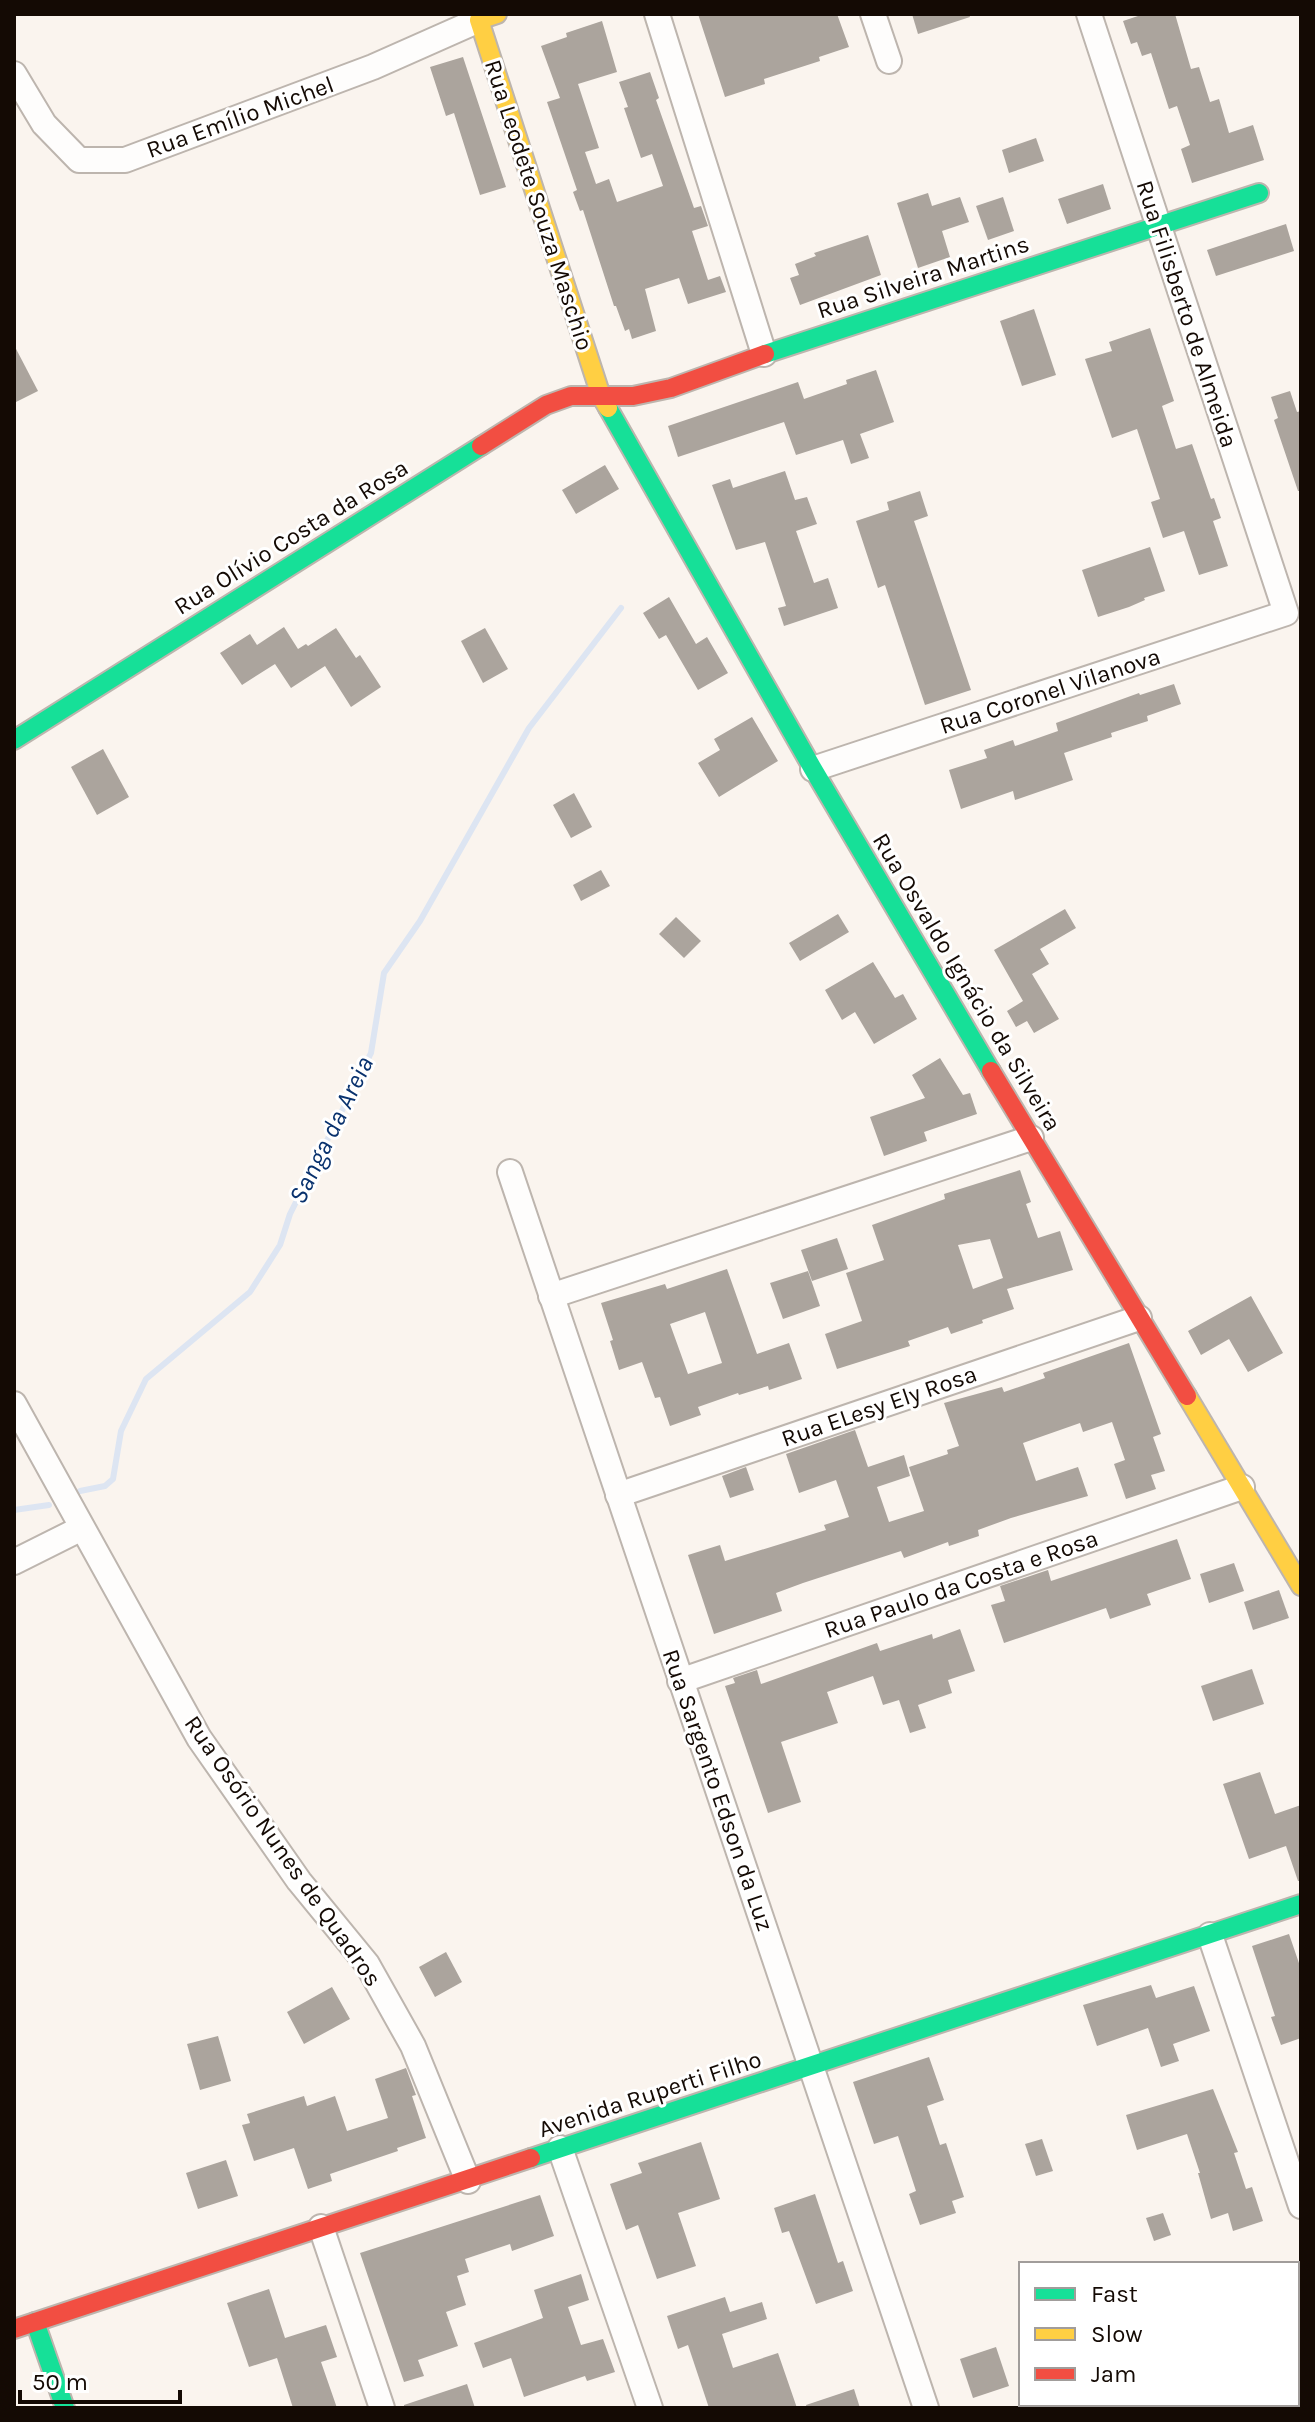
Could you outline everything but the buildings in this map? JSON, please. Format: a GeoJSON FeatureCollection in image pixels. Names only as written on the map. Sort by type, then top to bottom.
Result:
{"type":"FeatureCollection","features":[{"type":"Feature","properties":{"kind":"street"},"geometry":{"type":"LineString","coordinates":[[657,14],[764,354]]}},
{"type":"Feature","properties":{"kind":"street"},"geometry":{"type":"LineString","coordinates":[[873,14],[889,61]]}},
{"type":"Feature","properties":{"kind":"street","name":"Rua Filisberto de Almeida"},"geometry":{"type":"LineString","coordinates":[[1089,14],[1286,613]]}},
{"type":"Feature","properties":{"kind":"street","name":"Rua Emílio Michel"},"geometry":{"type":"LineString","coordinates":[[14,74],[44,124],[79,160],[125,160],[332,83],[484,16]]}},
{"type":"Feature","properties":{"kind":"street","name":"Rua Leodete Souza Maschio"},"geometry":{"type":"LineString","coordinates":[[484,16],[601,396]]}},
{"type":"Feature","properties":{"kind":"street","name":"Rua Silveira Martins"},"geometry":{"type":"LineString","coordinates":[[601,396],[633,396],[671,388],[764,354],[1259,193]]}},
{"type":"Feature","properties":{"kind":"street","name":"Rua Olívio Costa da Rosa"},"geometry":{"type":"LineString","coordinates":[[14,740],[546,405],[571,396],[601,396]]}},
{"type":"Feature","properties":{"kind":"street","name":"Rua Osvaldo Ignácio da Silveira"},"geometry":{"type":"LineString","coordinates":[[601,396],[813,769],[1301,1586]]}},
{"type":"Feature","properties":{"kind":"street","name":"Rua Coronel Vilanova"},"geometry":{"type":"LineString","coordinates":[[813,769],[1286,613]]}},
{"type":"Feature","properties":{"kind":"street"},"geometry":{"type":"LineString","coordinates":[[551,1296],[1031,1138]]}},
{"type":"Feature","properties":{"kind":"street","name":"Rua Sargento Edson da Luz"},"geometry":{"type":"LineString","coordinates":[[510,1172],[926,2408]]}},
{"type":"Feature","properties":{"kind":"street","name":"Rua ELesy Ely Rosa"},"geometry":{"type":"LineString","coordinates":[[618,1495],[1139,1318]]}},
{"type":"Feature","properties":{"kind":"street","name":"Rua Osório Nunes de Quadros"},"geometry":{"type":"LineString","coordinates":[[14,1404],[199,1738],[299,1881],[367,1964],[413,2046],[468,2181]]}},
{"type":"Feature","properties":{"kind":"street","name":"Rua Paulo da Costa e Rosa"},"geometry":{"type":"LineString","coordinates":[[680,1681],[1242,1487]]}},
{"type":"Feature","properties":{"kind":"street"},"geometry":{"type":"LineString","coordinates":[[14,1562],[82,1528]]}},
{"type":"Feature","properties":{"kind":"street","name":"Avenida Ruperti Filho"},"geometry":{"type":"LineString","coordinates":[[14,2329],[1301,1904]]}},
{"type":"Feature","properties":{"kind":"street"},"geometry":{"type":"LineString","coordinates":[[1210,1935],[1301,2206]]}},
{"type":"Feature","properties":{"kind":"street"},"geometry":{"type":"LineString","coordinates":[[560,2148],[650,2408]]}},
{"type":"Feature","properties":{"kind":"street"},"geometry":{"type":"LineString","coordinates":[[321,2227],[382,2408]]}},
{"type":"Feature","properties":{"kind":"street"},"geometry":{"type":"LineString","coordinates":[[35,2322],[65,2408]]}},
{"type":"Feature","properties":{"kind":"waterway","name":"Sanga da Areia"},"geometry":{"type":"LineString","coordinates":[[80,1491],[105,1486],[113,1479],[121,1431],[146,1379],[250,1292],[280,1245],[290,1214],[371,1053],[384,973],[420,921],[529,728],[621,608]]}},
{"type":"Feature","properties":{"kind":"waterway","name":"Sanga da Areia"},"geometry":{"type":"LineString","coordinates":[[14,1510],[49,1505]]}},
{"type":"Feature","properties":{"kind":"traffic: fast"},"geometry":{"type":"LineString","coordinates":[[765,354],[1259,193]]}},
{"type":"Feature","properties":{"kind":"traffic: fast"},"geometry":{"type":"LineString","coordinates":[[608,408],[813,769],[991,1071]]}},
{"type":"Feature","properties":{"kind":"traffic: fast"},"geometry":{"type":"LineString","coordinates":[[14,740],[481,446]]}},
{"type":"Feature","properties":{"kind":"traffic: fast"},"geometry":{"type":"LineString","coordinates":[[531,2158],[1301,1904]]}},
{"type":"Feature","properties":{"kind":"traffic: fast"},"geometry":{"type":"LineString","coordinates":[[35,2322],[65,2408]]}},
{"type":"Feature","properties":{"kind":"traffic: slow"},"geometry":{"type":"LineString","coordinates":[[497,14],[479,20],[601,396],[608,408]]}},
{"type":"Feature","properties":{"kind":"traffic: slow"},"geometry":{"type":"LineString","coordinates":[[1187,1396],[1301,1586]]}},
{"type":"Feature","properties":{"kind":"traffic: jam"},"geometry":{"type":"LineString","coordinates":[[481,446],[546,405],[571,396],[633,396],[671,388],[765,354]]}},
{"type":"Feature","properties":{"kind":"traffic: jam"},"geometry":{"type":"LineString","coordinates":[[991,1071],[1187,1396]]}},
{"type":"Feature","properties":{"kind":"traffic: jam"},"geometry":{"type":"LineString","coordinates":[[14,2329],[531,2158]]}}]}
